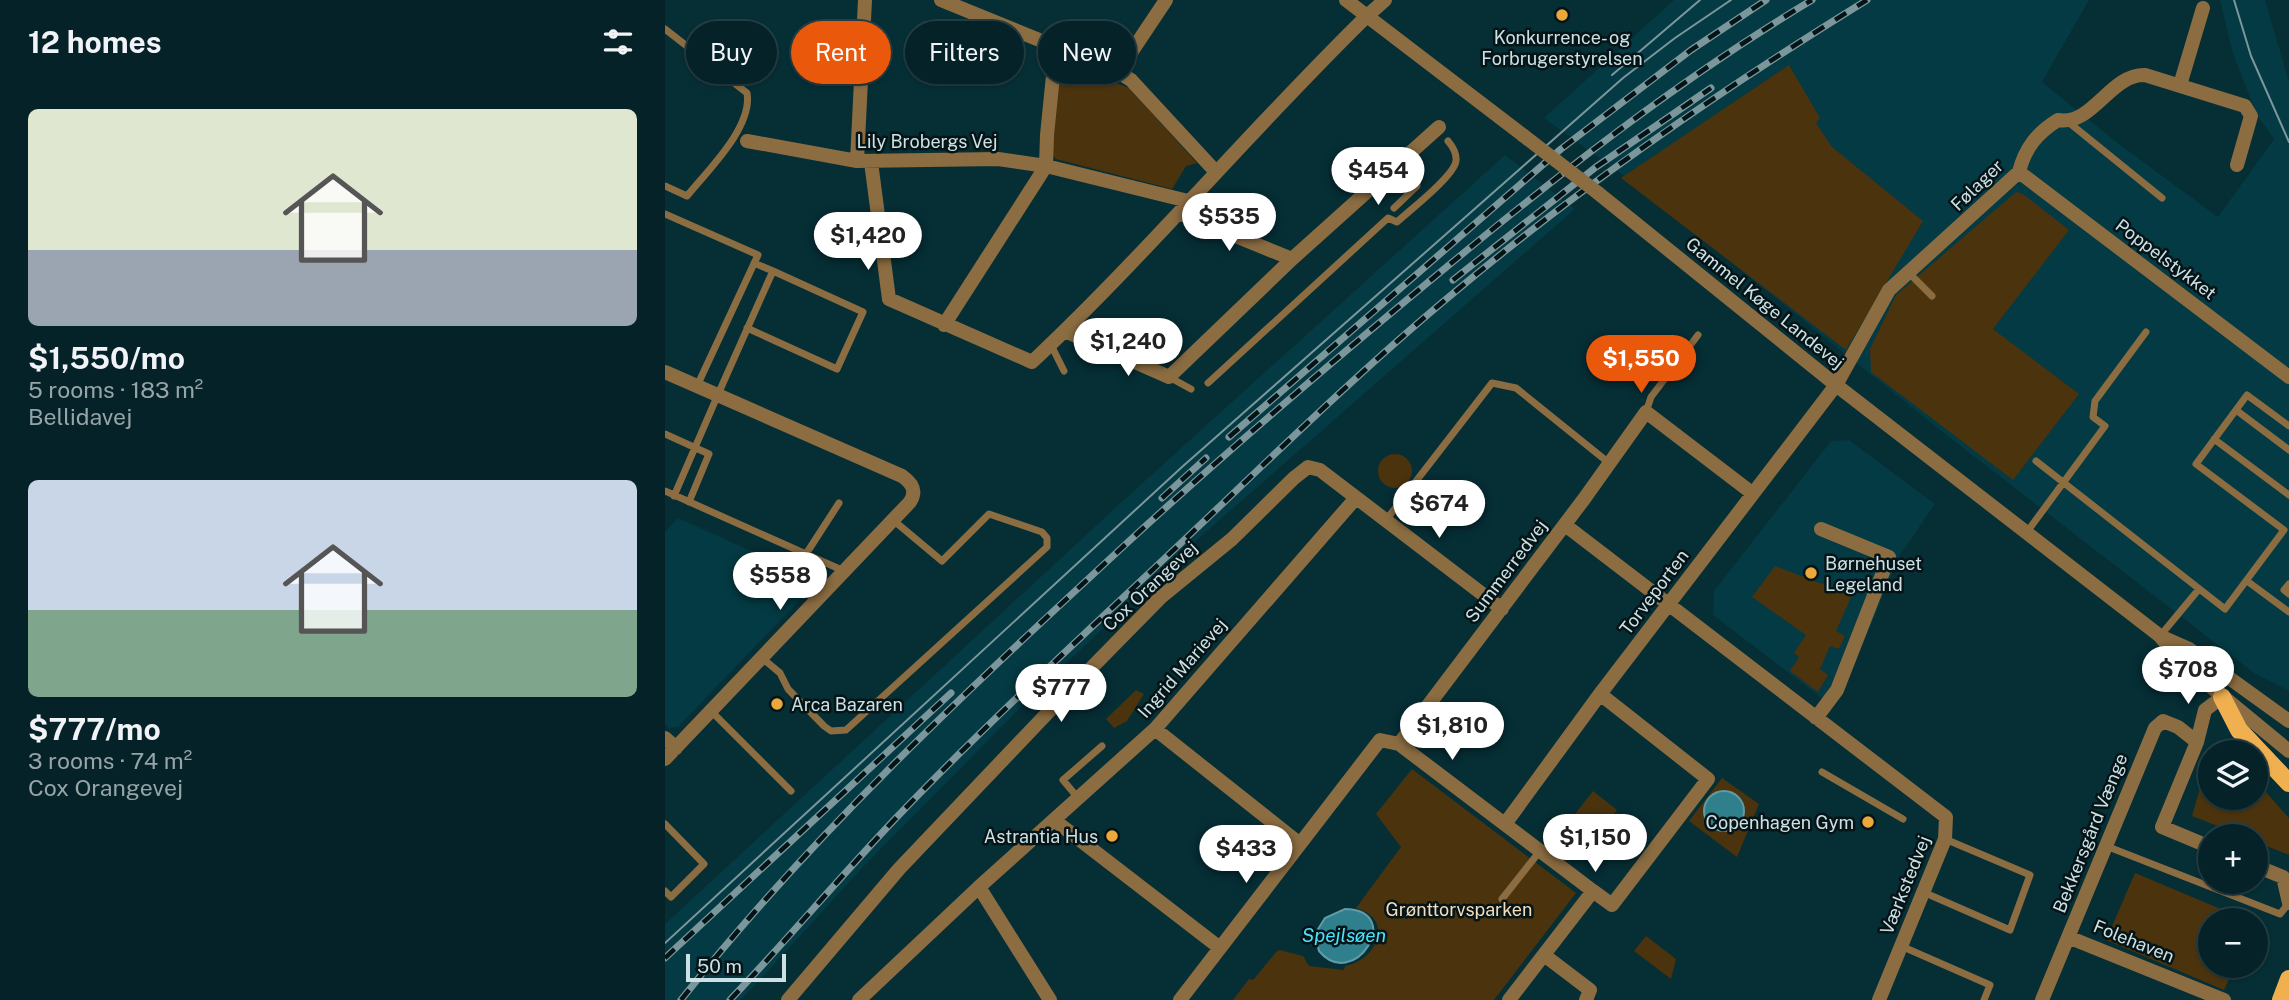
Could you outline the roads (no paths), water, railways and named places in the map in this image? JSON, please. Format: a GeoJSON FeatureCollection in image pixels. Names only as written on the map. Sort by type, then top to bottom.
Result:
{"type":"FeatureCollection","features":[{"type":"Feature","properties":{"kind":"main road"},"geometry":{"type":"LineString","coordinates":[[2222,697],[2239,730],[2289,783]]}},
{"type":"Feature","properties":{"kind":"main road"},"geometry":{"type":"LineString","coordinates":[[2281,1000],[2289,979]]}},
{"type":"Feature","properties":{"kind":"street"},"geometry":{"type":"LineString","coordinates":[[865,0],[864,161],[889,299],[1032,362],[1385,0]]}},
{"type":"Feature","properties":{"kind":"street"},"geometry":{"type":"LineString","coordinates":[[941,0],[1038,40]]}},
{"type":"Feature","properties":{"kind":"street"},"geometry":{"type":"LineString","coordinates":[[971,12],[983,0]]}},
{"type":"Feature","properties":{"kind":"street"},"geometry":{"type":"LineString","coordinates":[[1136,45],[1166,0]]}},
{"type":"Feature","properties":{"kind":"street","name":"Gammel Køge Landevej"},"geometry":{"type":"LineString","coordinates":[[1346,0],[1598,193],[1836,385],[2160,636],[2181,662],[2289,751]]}},
{"type":"Feature","properties":{"kind":"street"},"geometry":{"type":"LineString","coordinates":[[2180,85],[2203,8]]}},
{"type":"Feature","properties":{"kind":"street","name":"Følager"},"geometry":{"type":"LineString","coordinates":[[1836,385],[1889,290],[2019,172],[2024,152],[2036,139],[2058,120],[2067,121],[2087,111],[2125,79],[2145,75],[2245,106],[2251,116],[2237,165]]}},
{"type":"Feature","properties":{"kind":"street"},"geometry":{"type":"LineString","coordinates":[[944,325],[1046,166],[1052,84]]}},
{"type":"Feature","properties":{"kind":"street"},"geometry":{"type":"LineString","coordinates":[[1135,84],[1216,172]]}},
{"type":"Feature","properties":{"kind":"street"},"geometry":{"type":"LineString","coordinates":[[1065,331],[1169,377],[1292,259],[1439,127]]}},
{"type":"Feature","properties":{"kind":"street","name":"Lily Brobergs Vej"},"geometry":{"type":"LineString","coordinates":[[747,141],[864,161],[998,159],[1046,166],[1188,201]]}},
{"type":"Feature","properties":{"kind":"street","name":"Poppelstykket"},"geometry":{"type":"LineString","coordinates":[[2019,172],[2289,377]]}},
{"type":"Feature","properties":{"kind":"street"},"geometry":{"type":"LineString","coordinates":[[1179,214],[1292,259]]}},
{"type":"Feature","properties":{"kind":"street"},"geometry":{"type":"LineString","coordinates":[[665,372],[902,476],[913,486],[910,502],[711,711],[670,743],[665,759]]}},
{"type":"Feature","properties":{"kind":"street","name":"Torveporten"},"geometry":{"type":"LineString","coordinates":[[1505,824],[1600,694],[1836,385]]}},
{"type":"Feature","properties":{"kind":"street"},"geometry":{"type":"LineString","coordinates":[[1565,525],[1588,502],[1610,463],[1646,412],[1752,493]]}},
{"type":"Feature","properties":{"kind":"street","name":"Cox Orangevej"},"geometry":{"type":"LineString","coordinates":[[788,1000],[899,869],[985,777],[1161,597],[1232,539],[1294,478],[1308,467],[1320,470],[1355,499]]}},
{"type":"Feature","properties":{"kind":"street"},"geometry":{"type":"LineString","coordinates":[[1355,499],[1502,608]]}},
{"type":"Feature","properties":{"kind":"street","name":"Ingrid Marievej"},"geometry":{"type":"LineString","coordinates":[[859,1000],[979,887],[1155,729],[1355,499]]}},
{"type":"Feature","properties":{"kind":"street","name":"Summerredvej"},"geometry":{"type":"LineString","coordinates":[[1399,744],[1565,525],[1669,604]]}},
{"type":"Feature","properties":{"kind":"street"},"geometry":{"type":"LineString","coordinates":[[1816,718],[1837,690],[1889,557],[1821,529]]}},
{"type":"Feature","properties":{"kind":"street","name":"Værkstedvej"},"geometry":{"type":"LineString","coordinates":[[1669,604],[1946,817],[1945,839],[1879,1000]]}},
{"type":"Feature","properties":{"kind":"street","name":"Gammel Køge Landevej"},"geometry":{"type":"LineString","coordinates":[[2160,636],[2189,649],[2289,721]]}},
{"type":"Feature","properties":{"kind":"street"},"geometry":{"type":"LineString","coordinates":[[1180,1000],[1380,740],[1399,744],[1612,905],[1708,779],[1600,694]]}},
{"type":"Feature","properties":{"kind":"street"},"geometry":{"type":"LineString","coordinates":[[2198,842],[2162,827],[2197,742],[2205,710],[2222,697]]}},
{"type":"Feature","properties":{"kind":"street","name":"Bekkersgård Vænge"},"geometry":{"type":"LineString","coordinates":[[2042,1000],[2155,728],[2163,721],[2178,727],[2197,742]]}},
{"type":"Feature","properties":{"kind":"street"},"geometry":{"type":"LineString","coordinates":[[1155,729],[1300,844]]}},
{"type":"Feature","properties":{"kind":"street"},"geometry":{"type":"LineString","coordinates":[[1054,820],[1220,948]]}},
{"type":"Feature","properties":{"kind":"street"},"geometry":{"type":"LineString","coordinates":[[2268,871],[2283,877],[2289,903]]}},
{"type":"Feature","properties":{"kind":"street"},"geometry":{"type":"LineString","coordinates":[[979,887],[1050,1000]]}},
{"type":"Feature","properties":{"kind":"street"},"geometry":{"type":"LineString","coordinates":[[1509,1000],[1593,891]]}},
{"type":"Feature","properties":{"kind":"street","name":"Folehaven"},"geometry":{"type":"LineString","coordinates":[[2068,937],[2224,1000]]}},
{"type":"Feature","properties":{"kind":"street"},"geometry":{"type":"LineString","coordinates":[[1544,955],[1590,990],[1586,1000]]}},
{"type":"Feature","properties":{"kind":"lane"},"geometry":{"type":"LineString","coordinates":[[665,29],[747,93],[749,103],[741,128],[687,196],[665,186]]}},
{"type":"Feature","properties":{"kind":"lane"},"geometry":{"type":"LineString","coordinates":[[2067,121],[2162,198]]}},
{"type":"Feature","properties":{"kind":"lane"},"geometry":{"type":"LineString","coordinates":[[1208,383],[1388,218],[1397,222],[1452,170],[1456,164],[1456,156],[1448,141]]}},
{"type":"Feature","properties":{"kind":"lane"},"geometry":{"type":"LineString","coordinates":[[1394,208],[1417,186],[1417,179],[1412,173]]}},
{"type":"Feature","properties":{"kind":"lane"},"geometry":{"type":"LineString","coordinates":[[665,214],[758,255],[697,386]]}},
{"type":"Feature","properties":{"kind":"lane"},"geometry":{"type":"LineString","coordinates":[[747,328],[837,369],[863,312],[754,263]]}},
{"type":"Feature","properties":{"kind":"lane"},"geometry":{"type":"LineString","coordinates":[[674,496],[773,271]]}},
{"type":"Feature","properties":{"kind":"lane"},"geometry":{"type":"LineString","coordinates":[[1909,273],[1931,296]]}},
{"type":"Feature","properties":{"kind":"lane"},"geometry":{"type":"LineString","coordinates":[[2027,532],[2105,426],[2093,417],[2095,401],[2146,332]]}},
{"type":"Feature","properties":{"kind":"lane"},"geometry":{"type":"LineString","coordinates":[[1646,412],[1651,397],[1698,335]]}},
{"type":"Feature","properties":{"kind":"lane"},"geometry":{"type":"LineString","coordinates":[[1051,345],[1064,371]]}},
{"type":"Feature","properties":{"kind":"lane"},"geometry":{"type":"LineString","coordinates":[[1169,377],[1191,389]]}},
{"type":"Feature","properties":{"kind":"lane"},"geometry":{"type":"LineString","coordinates":[[1385,521],[1492,383],[1516,388],[1610,463]]}},
{"type":"Feature","properties":{"kind":"lane"},"geometry":{"type":"LineString","coordinates":[[2036,461],[2225,609],[2284,530],[2196,464],[2247,395],[2289,426]]}},
{"type":"Feature","properties":{"kind":"lane"},"geometry":{"type":"LineString","coordinates":[[2236,410],[2289,450]]}},
{"type":"Feature","properties":{"kind":"lane"},"geometry":{"type":"LineString","coordinates":[[665,434],[709,453],[689,502]]}},
{"type":"Feature","properties":{"kind":"lane"},"geometry":{"type":"LineString","coordinates":[[2214,439],[2289,495]]}},
{"type":"Feature","properties":{"kind":"lane"},"geometry":{"type":"LineString","coordinates":[[665,491],[844,571]]}},
{"type":"Feature","properties":{"kind":"lane"},"geometry":{"type":"LineString","coordinates":[[806,554],[839,503]]}},
{"type":"Feature","properties":{"kind":"lane"},"geometry":{"type":"LineString","coordinates":[[762,658],[781,673],[788,689],[824,726],[831,731],[846,730],[1047,547],[1047,538],[1042,532],[989,514],[941,561],[893,520]]}},
{"type":"Feature","properties":{"kind":"lane"},"geometry":{"type":"LineString","coordinates":[[2247,581],[2289,612]]}},
{"type":"Feature","properties":{"kind":"lane"},"geometry":{"type":"LineString","coordinates":[[2289,584],[2284,590],[2289,594]]}},
{"type":"Feature","properties":{"kind":"lane"},"geometry":{"type":"LineString","coordinates":[[2160,636],[2199,589]]}},
{"type":"Feature","properties":{"kind":"lane"},"geometry":{"type":"LineString","coordinates":[[711,711],[792,791]]}},
{"type":"Feature","properties":{"kind":"lane"},"geometry":{"type":"LineString","coordinates":[[1078,799],[1063,780],[1102,746]]}},
{"type":"Feature","properties":{"kind":"lane"},"geometry":{"type":"LineString","coordinates":[[1822,772],[1903,819]]}},
{"type":"Feature","properties":{"kind":"lane"},"geometry":{"type":"LineString","coordinates":[[665,824],[704,864],[671,897],[665,891]]}},
{"type":"Feature","properties":{"kind":"lane"},"geometry":{"type":"LineString","coordinates":[[1923,892],[2010,930],[2030,875],[1945,839]]}},
{"type":"Feature","properties":{"kind":"lane"},"geometry":{"type":"LineString","coordinates":[[2106,846],[2280,914],[2289,903]]}},
{"type":"Feature","properties":{"kind":"lane"},"geometry":{"type":"LineString","coordinates":[[1502,899],[1540,851]]}},
{"type":"Feature","properties":{"kind":"lane"},"geometry":{"type":"LineString","coordinates":[[1901,946],[1990,985],[1984,1000]]}},
{"type":"Feature","properties":{"kind":"water"},"geometry":{"type":"Polygon","coordinates":[[[1724,791],[1732,792],[1738,797],[1743,803],[1743,819],[1738,825],[1732,830],[1724,831],[1716,830],[1710,825],[1705,819],[1704,811],[1705,803],[1710,797],[1716,792],[1724,791]]]}},
{"type":"Feature","properties":{"kind":"water","name":"Spejlsøen"},"geometry":{"type":"Polygon","coordinates":[[[1345,909],[1363,913],[1372,922],[1373,934],[1368,946],[1359,956],[1346,962],[1333,961],[1319,951],[1315,934],[1325,918],[1345,909]]]}},
{"type":"Feature","properties":{"kind":"tram line"},"geometry":{"type":"LineString","coordinates":[[1612,75],[1700,0]]}},
{"type":"Feature","properties":{"kind":"tram line"},"geometry":{"type":"LineString","coordinates":[[665,943],[1182,467],[1623,78],[1731,0]]}},
{"type":"Feature","properties":{"kind":"tram line"},"geometry":{"type":"LineString","coordinates":[[2234,0],[2251,56],[2289,142]]}},
{"type":"Feature","properties":{"kind":"railway"},"geometry":{"type":"LineString","coordinates":[[1229,437],[1561,149],[1691,50],[1766,0]]}},
{"type":"Feature","properties":{"kind":"railway"},"geometry":{"type":"LineString","coordinates":[[681,1000],[785,878],[895,763],[1010,652],[1202,475],[1393,311],[1570,168],[1664,97],[1812,0]]}},
{"type":"Feature","properties":{"kind":"railway"},"geometry":{"type":"LineString","coordinates":[[730,1000],[874,841],[961,752],[1344,389],[1418,323],[1555,212],[1656,138],[1867,0]]}},
{"type":"Feature","properties":{"kind":"railway"},"geometry":{"type":"LineString","coordinates":[[1453,280],[1596,167],[1711,88]]}},
{"type":"Feature","properties":{"kind":"railway"},"geometry":{"type":"LineString","coordinates":[[1162,498],[1206,458]]}},
{"type":"Feature","properties":{"kind":"railway"},"geometry":{"type":"LineString","coordinates":[[665,958],[951,693]]}},
{"type":"Feature","properties":{"kind":"place","name":"Konkurrence- og Forbrugerstyrelsen"},"geometry":{"type":"Point","coordinates":[1562,15]}},
{"type":"Feature","properties":{"kind":"place","name":"Børnehuset Legeland"},"geometry":{"type":"Point","coordinates":[1811,573]}},
{"type":"Feature","properties":{"kind":"place","name":"Arca Bazaren"},"geometry":{"type":"Point","coordinates":[777,704]}},
{"type":"Feature","properties":{"kind":"place","name":"Copenhagen Gym"},"geometry":{"type":"Point","coordinates":[1868,822]}},
{"type":"Feature","properties":{"kind":"place","name":"Astrantia Hus"},"geometry":{"type":"Point","coordinates":[1112,836]}},
{"type":"Feature","properties":{"kind":"park label","name":"Grønttorvsparken"},"geometry":{"type":"Point","coordinates":[1459,909]}}]}
